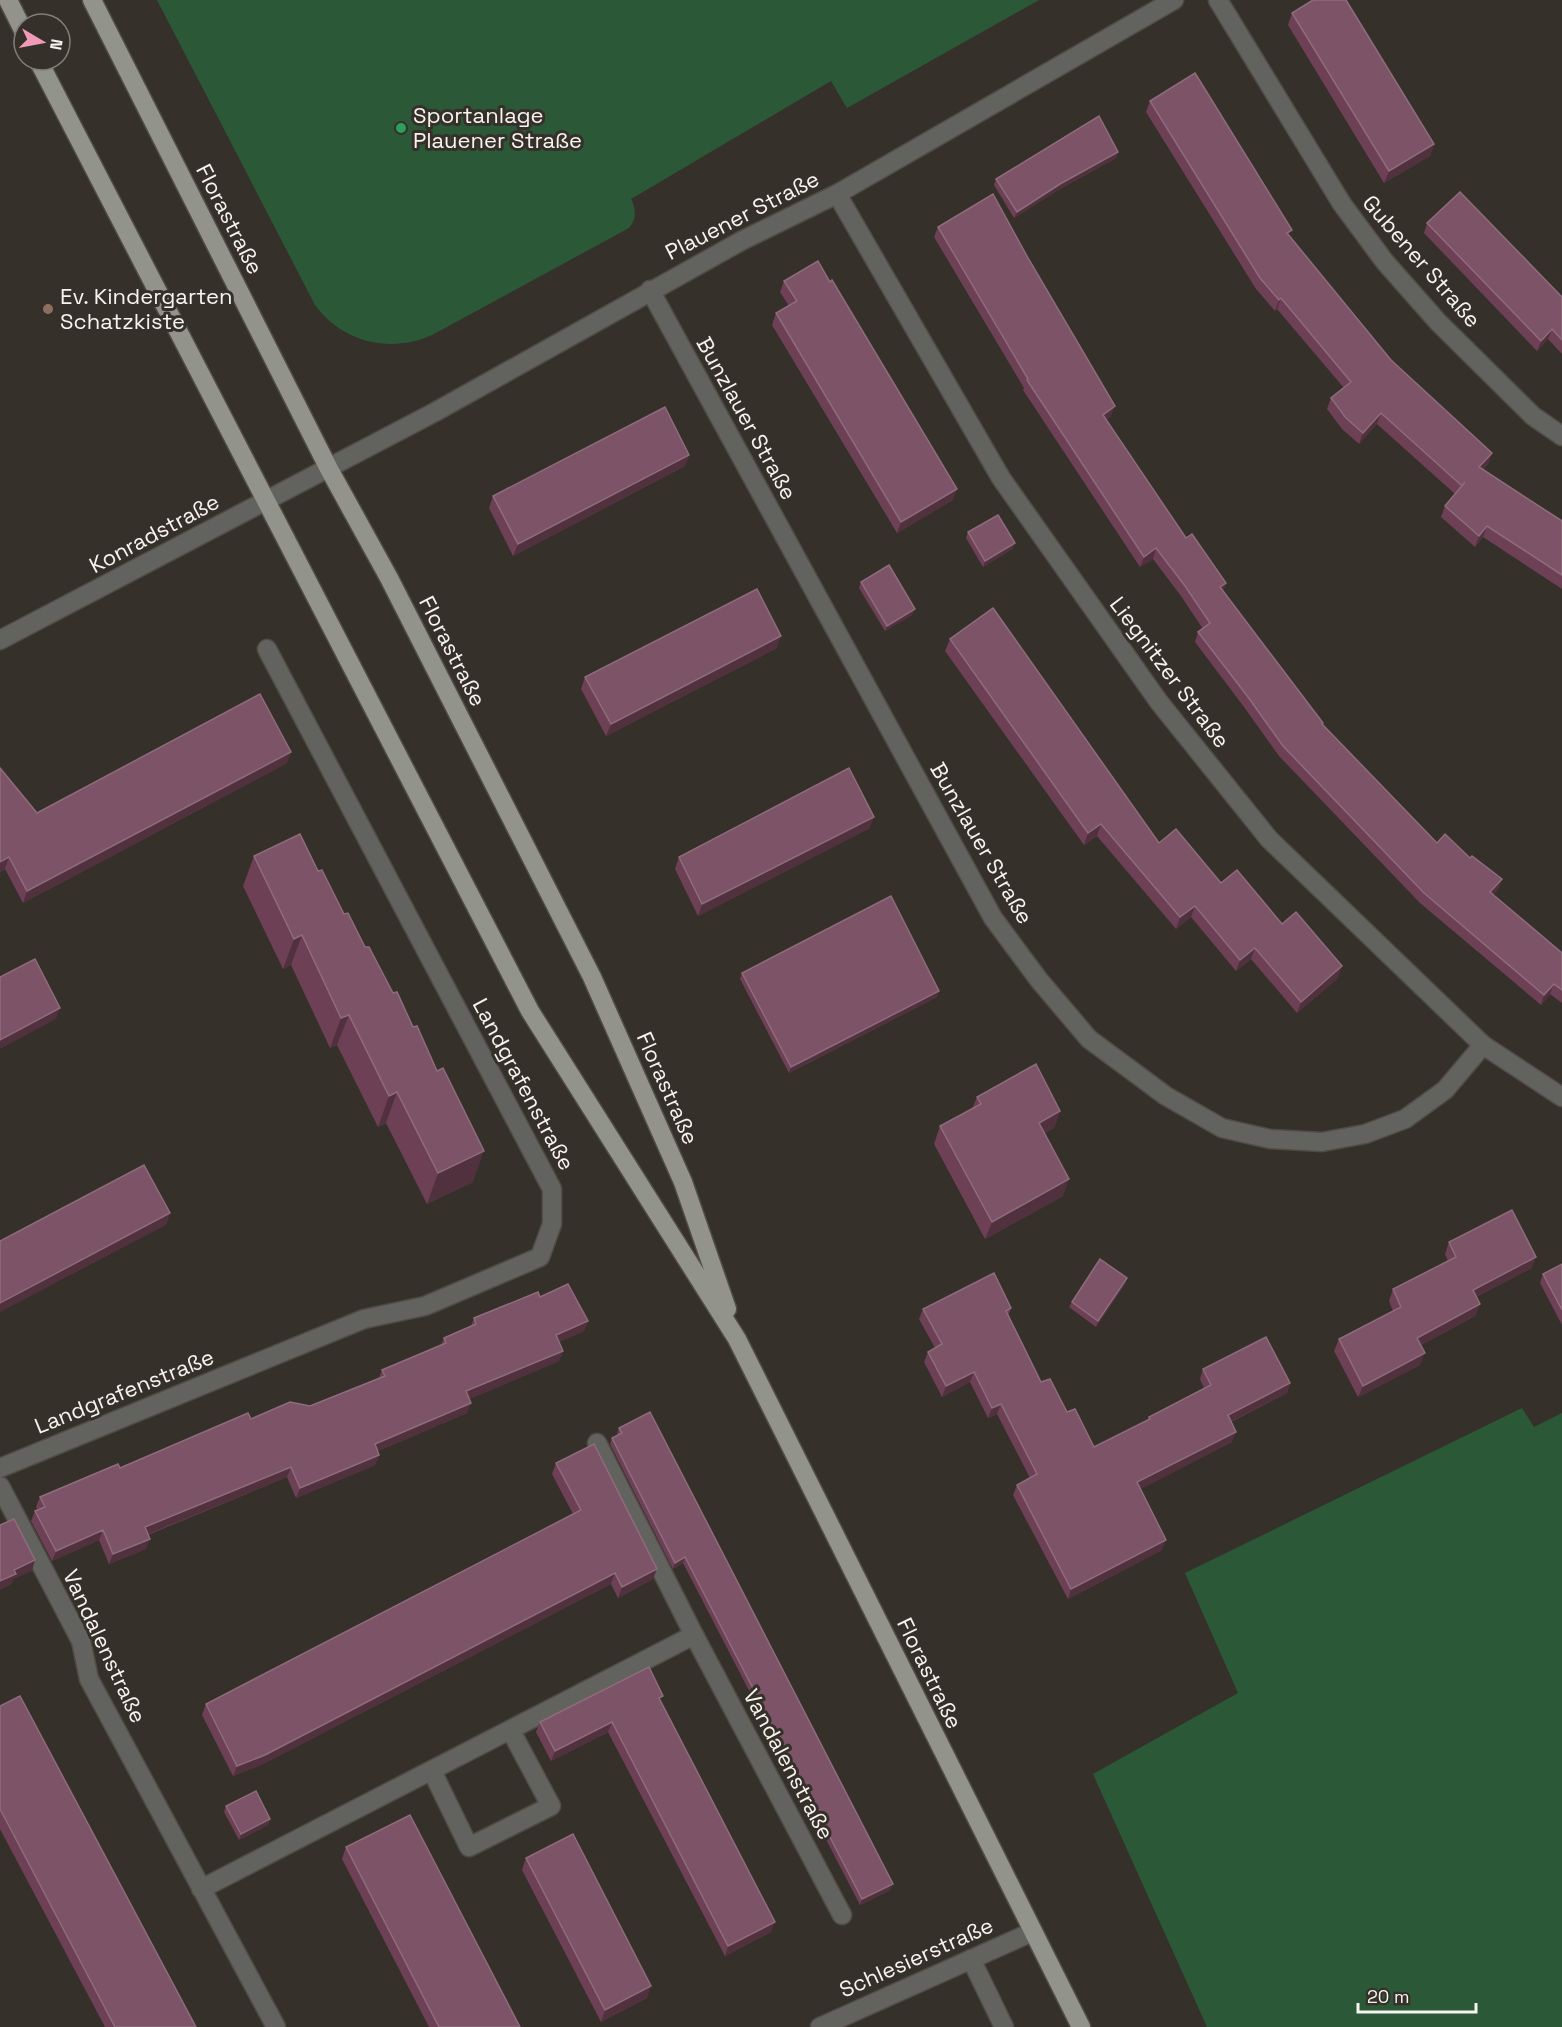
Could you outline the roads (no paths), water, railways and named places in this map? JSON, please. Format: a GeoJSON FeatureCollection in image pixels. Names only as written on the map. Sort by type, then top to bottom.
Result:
{"type":"FeatureCollection","features":[{"type":"Feature","properties":{"kind":"main road","name":"Florastraße"},"geometry":{"type":"LineString","coordinates":[[92,0],[329,469],[389,578],[592,977],[683,1182],[737,1339]]}},
{"type":"Feature","properties":{"kind":"main road","name":"Florastraße"},"geometry":{"type":"LineString","coordinates":[[44,72],[530,1011],[737,1339],[1081,2027]]}},
{"type":"Feature","properties":{"kind":"street","name":"Plauener Straße"},"geometry":{"type":"LineString","coordinates":[[329,469],[435,412],[650,290],[743,240],[837,194],[1174,0]]}},
{"type":"Feature","properties":{"kind":"street","name":"Gubener Straße"},"geometry":{"type":"LineString","coordinates":[[1218,0],[1342,204],[1385,262],[1438,322],[1526,408],[1562,436]]}},
{"type":"Feature","properties":{"kind":"street","name":"Liegnitzer Straße"},"geometry":{"type":"LineString","coordinates":[[837,194],[1001,478],[1159,702],[1269,839],[1483,1045],[1562,1097]]}},
{"type":"Feature","properties":{"kind":"street","name":"Bunzlauer Straße"},"geometry":{"type":"LineString","coordinates":[[650,290],[993,918],[1039,980],[1089,1039],[1166,1096],[1222,1128],[1270,1138],[1322,1142],[1365,1134],[1406,1119],[1445,1090],[1483,1045]]}},
{"type":"Feature","properties":{"kind":"street","name":"Konradstraße"},"geometry":{"type":"LineString","coordinates":[[0,640],[329,469]]}},
{"type":"Feature","properties":{"kind":"street","name":"Landgrafenstraße"},"geometry":{"type":"LineString","coordinates":[[0,1468],[364,1318],[425,1306],[540,1257],[552,1224],[552,1189],[267,649]]}},
{"type":"Feature","properties":{"kind":"street","name":"Vandalenstraße"},"geometry":{"type":"LineString","coordinates":[[597,1443],[694,1635],[842,1915]]}},
{"type":"Feature","properties":{"kind":"street","name":"Vandalenstraße"},"geometry":{"type":"LineString","coordinates":[[0,1486],[81,1641],[89,1679],[276,2027]]}},
{"type":"Feature","properties":{"kind":"street"},"geometry":{"type":"LineString","coordinates":[[201,1889],[694,1635]]}},
{"type":"Feature","properties":{"kind":"street"},"geometry":{"type":"LineString","coordinates":[[432,1771],[469,1847],[551,1806],[511,1731]]}},
{"type":"Feature","properties":{"kind":"street","name":"Schlesierstraße"},"geometry":{"type":"LineString","coordinates":[[820,2027],[1032,1932]]}},
{"type":"Feature","properties":{"kind":"street"},"geometry":{"type":"LineString","coordinates":[[971,1959],[1004,2027]]}},
{"type":"Feature","properties":{"kind":"place","name":"Sportanlage Plauener Straße"},"geometry":{"type":"Point","coordinates":[401,128]}},
{"type":"Feature","properties":{"kind":"place","name":"Ev. Kindergarten Schatzkiste"},"geometry":{"type":"Point","coordinates":[48,309]}}]}
